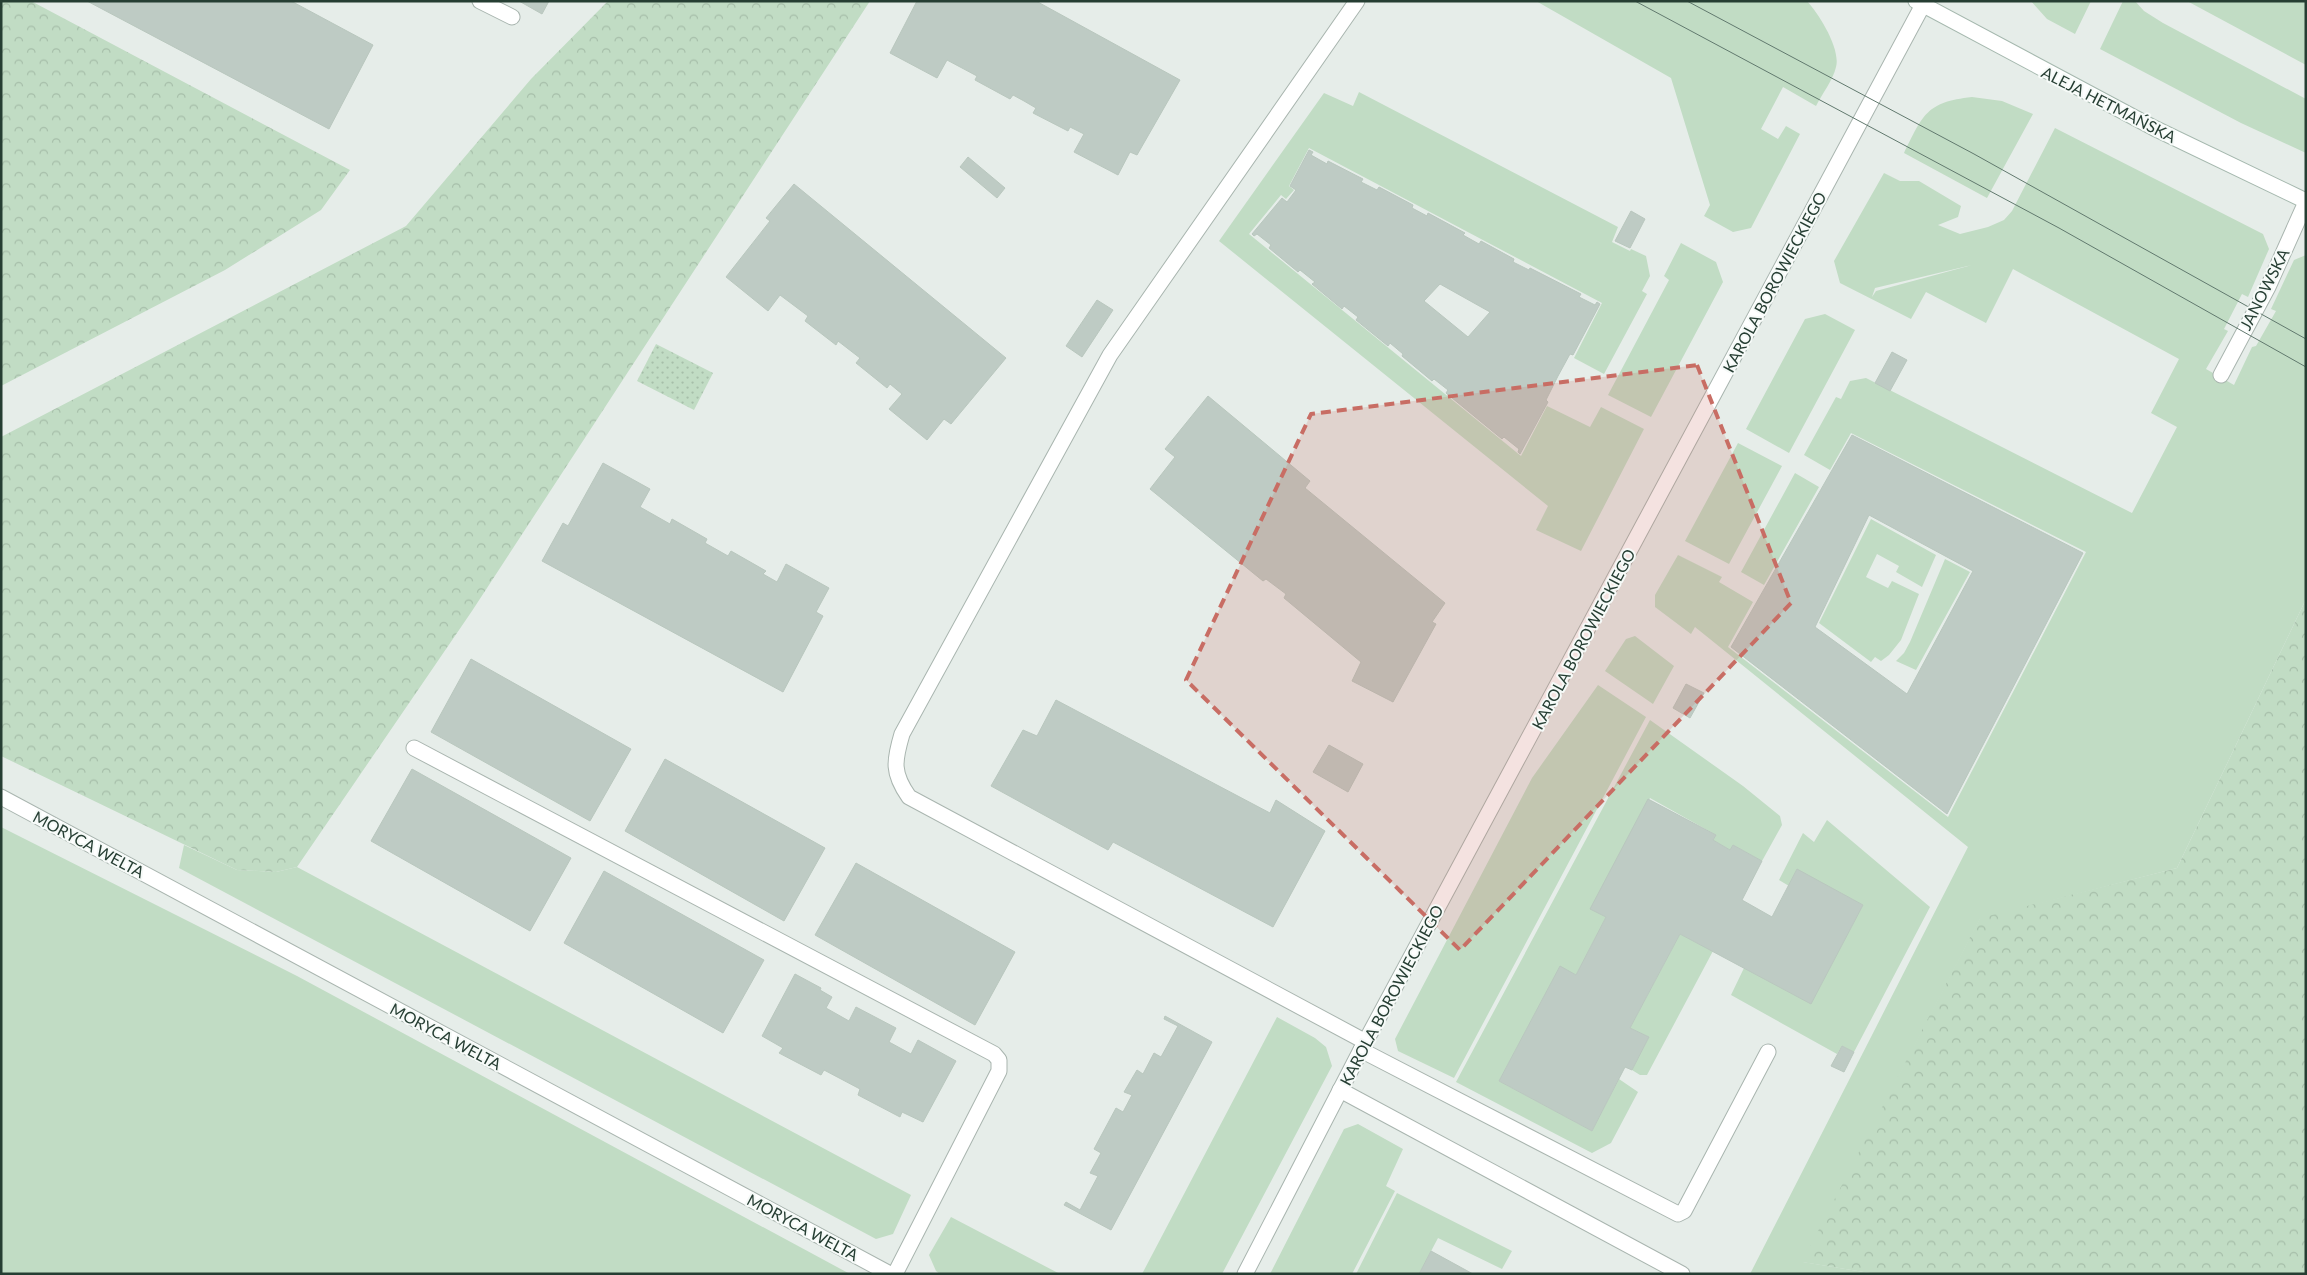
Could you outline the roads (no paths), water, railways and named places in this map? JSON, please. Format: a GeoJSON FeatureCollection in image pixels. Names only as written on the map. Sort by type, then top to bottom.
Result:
{"type":"FeatureCollection","features":[{"type":"Feature","properties":{"kind":"street"},"geometry":{"type":"LineString","coordinates":[[480,1],[512,17]]}},
{"type":"Feature","properties":{"kind":"street"},"geometry":{"type":"LineString","coordinates":[[1357,1],[1110,355],[905,728],[895,757],[898,782],[909,797],[1363,1046],[1678,1214],[1684,1211],[1768,1052]]}},
{"type":"Feature","properties":{"kind":"street","name":"KAROLA BOROWIECKIEGO"},"geometry":{"type":"LineString","coordinates":[[1245,1274],[1363,1046],[1921,2]]}},
{"type":"Feature","properties":{"kind":"street","name":"ALEJA HETMAŃSKA"},"geometry":{"type":"LineString","coordinates":[[1921,2],[2146,124],[2306,202]]}},
{"type":"Feature","properties":{"kind":"street","name":"JANOWSKA"},"geometry":{"type":"LineString","coordinates":[[2220,375],[2268,287],[2306,202]]}},
{"type":"Feature","properties":{"kind":"street"},"geometry":{"type":"LineString","coordinates":[[414,748],[994,1054],[999,1060],[999,1071],[895,1274]]}},
{"type":"Feature","properties":{"kind":"street","name":"MORYCA WELTA"},"geometry":{"type":"LineString","coordinates":[[1,797],[890,1274]]}},
{"type":"Feature","properties":{"kind":"street"},"geometry":{"type":"LineString","coordinates":[[1340,1090],[1682,1274]]}},
{"type":"Feature","properties":{"kind":"tram line"},"geometry":{"type":"LineString","coordinates":[[1635,1],[2059,228],[2306,367]]}},
{"type":"Feature","properties":{"kind":"tram line"},"geometry":{"type":"LineString","coordinates":[[1687,1],[1974,154],[2306,339]]}}]}
